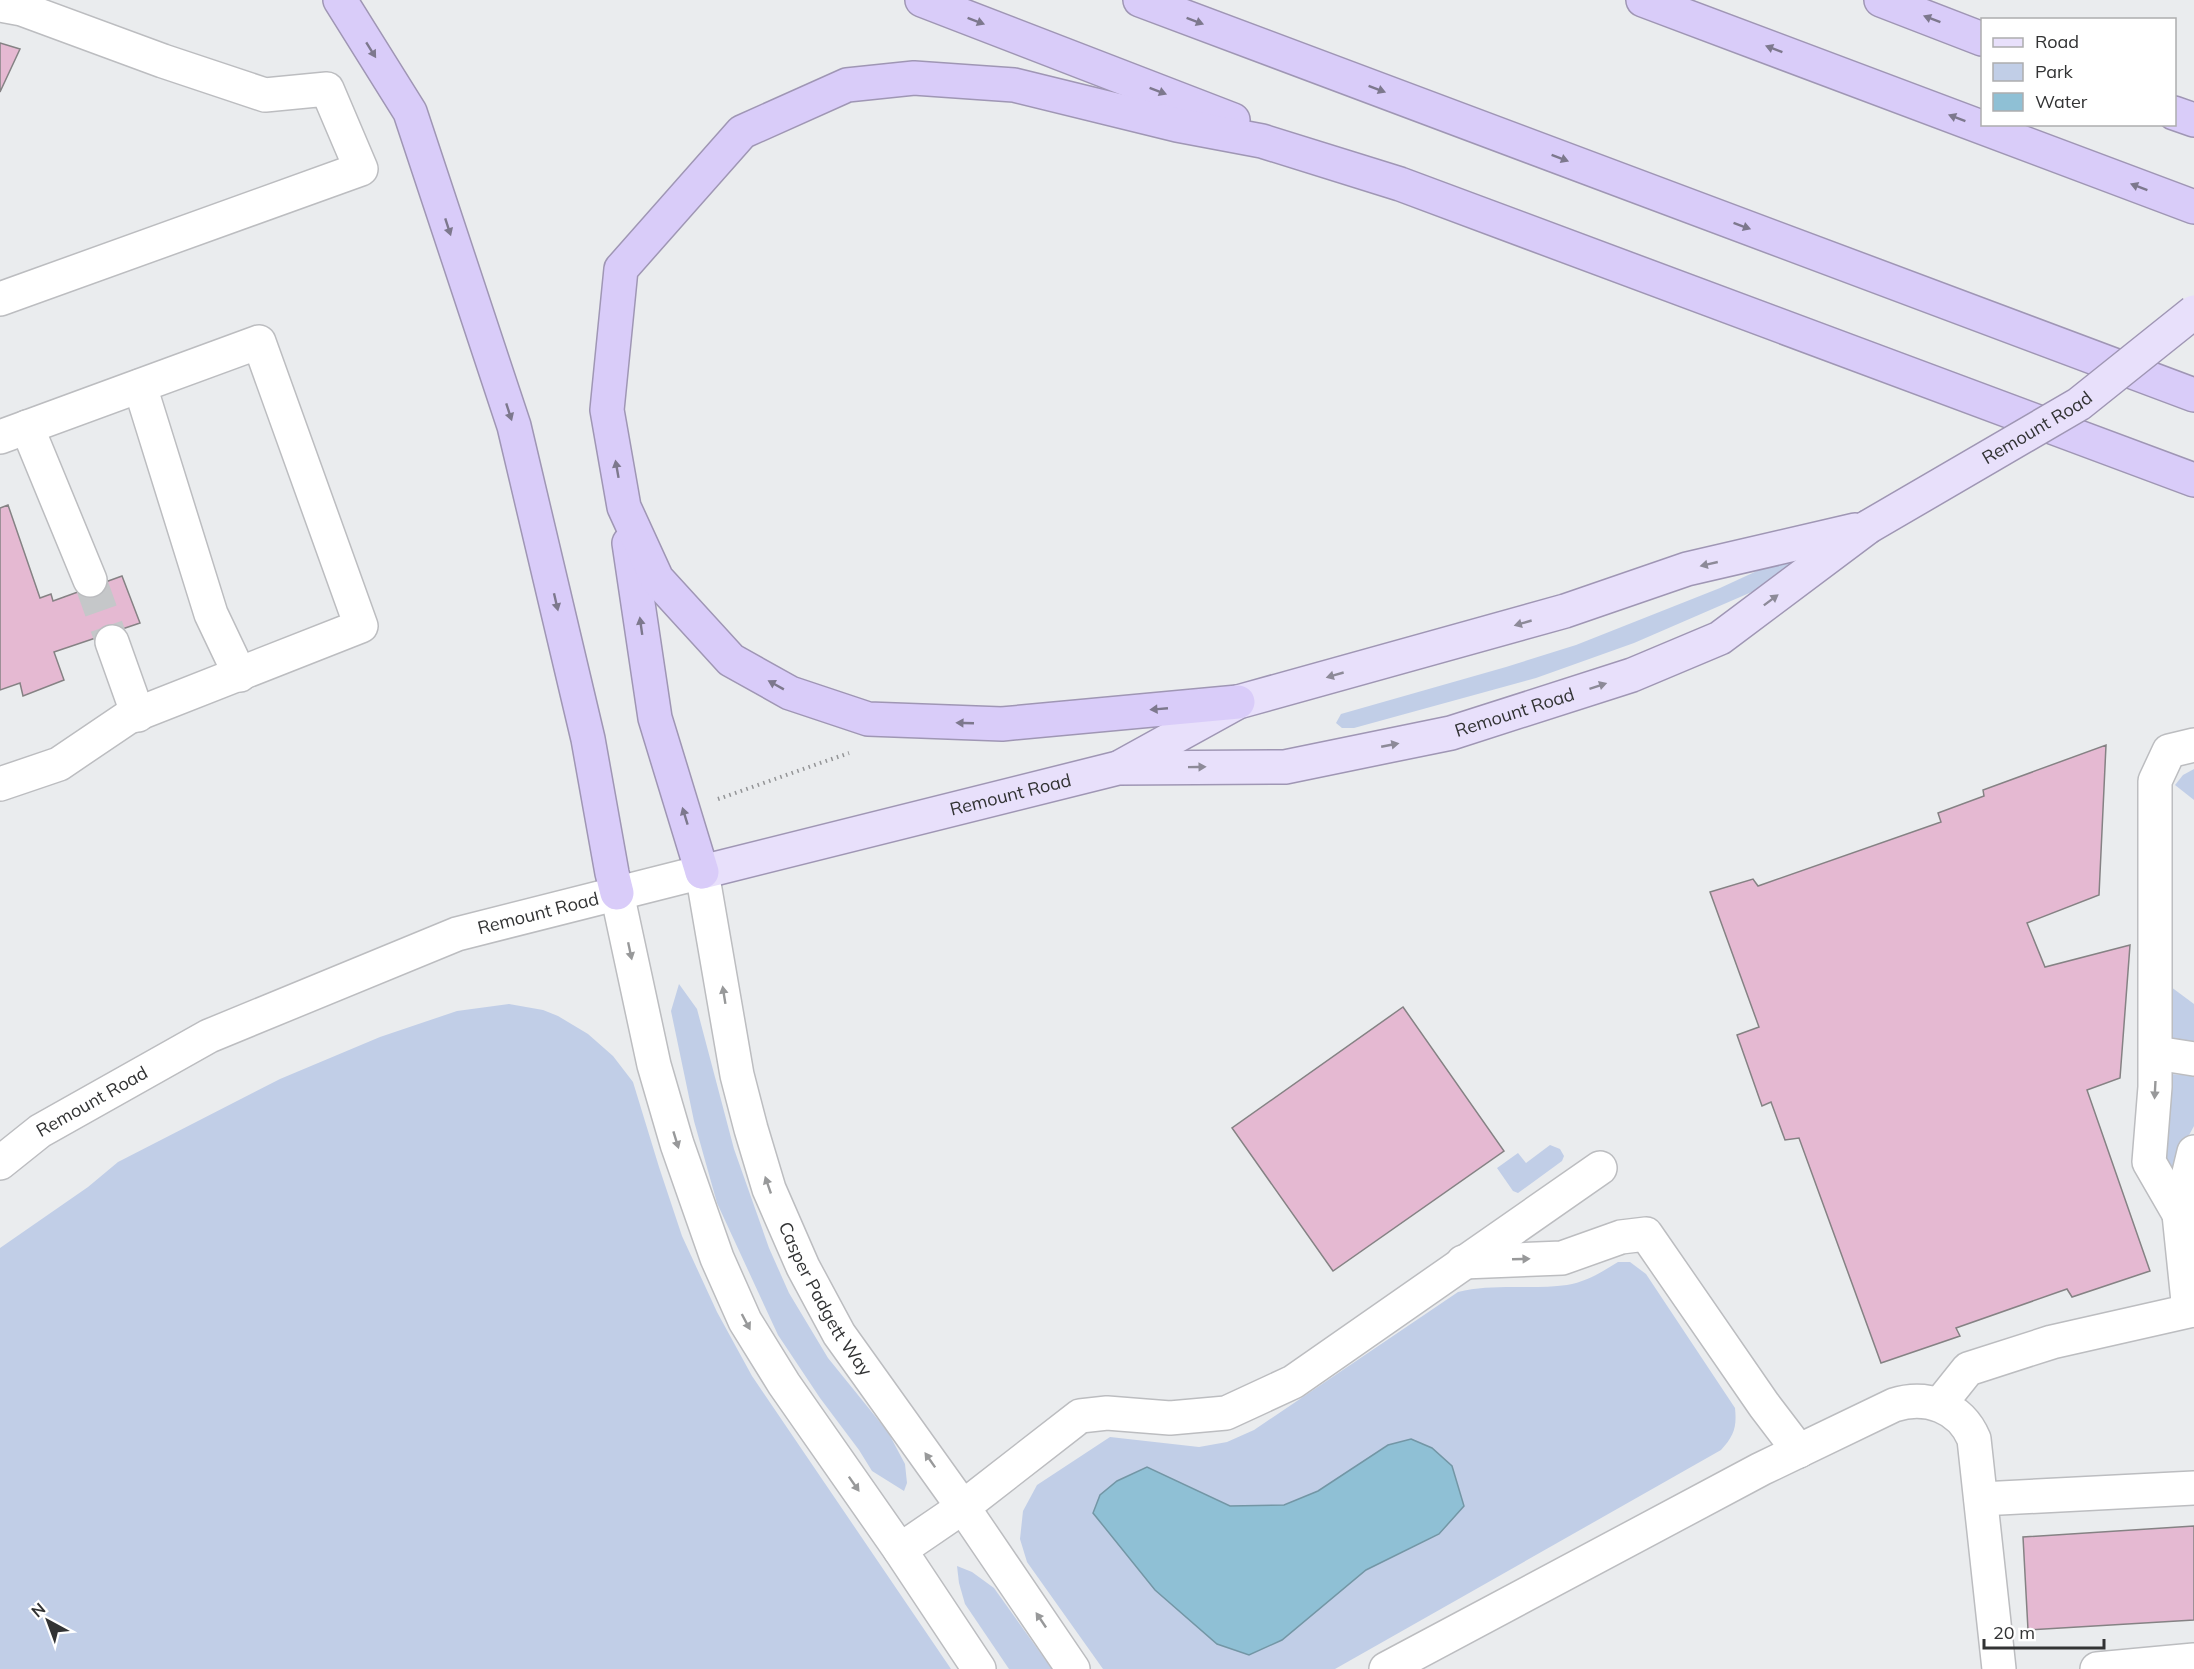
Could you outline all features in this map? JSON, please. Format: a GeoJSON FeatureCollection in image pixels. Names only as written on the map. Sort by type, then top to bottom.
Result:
{"type":"FeatureCollection","features":[{"type":"Feature","properties":{"kind":"highway"},"geometry":{"type":"LineString","coordinates":[[340,0],[410,112],[514,426],[588,740],[617,893]]}},
{"type":"Feature","properties":{"kind":"highway"},"geometry":{"type":"LineString","coordinates":[[922,0],[1400,184],[2194,480]]}},
{"type":"Feature","properties":{"kind":"highway"},"geometry":{"type":"LineString","coordinates":[[1140,0],[2194,395]]}},
{"type":"Feature","properties":{"kind":"highway"},"geometry":{"type":"LineString","coordinates":[[1643,0],[2194,207]]}},
{"type":"Feature","properties":{"kind":"highway"},"geometry":{"type":"LineString","coordinates":[[1881,0],[1981,38]]}},
{"type":"Feature","properties":{"kind":"highway"},"geometry":{"type":"LineString","coordinates":[[702,872],[655,718],[624,507],[607,410],[621,269],[742,132],[847,85],[914,78],[1014,85],[1178,125],[1262,141],[1400,184]]}},
{"type":"Feature","properties":{"kind":"highway"},"geometry":{"type":"LineString","coordinates":[[2176,112],[2194,120]]}},
{"type":"Feature","properties":{"kind":"highway"},"geometry":{"type":"LineString","coordinates":[[624,507],[657,579],[731,660],[790,693],[868,719],[1002,724],[1238,702]]}},
{"type":"Feature","properties":{"kind":"main road","name":"Remount Road"},"geometry":{"type":"LineString","coordinates":[[702,872],[1118,768],[1285,766],[1451,733],[1632,675],[1720,638],[1868,527],[2079,404],[2194,312]]}},
{"type":"Feature","properties":{"kind":"main road","name":"Remount Road"},"geometry":{"type":"LineString","coordinates":[[1118,768],[1238,702],[1565,611],[1687,569],[1868,527]]}},
{"type":"Feature","properties":{"kind":"street"},"geometry":{"type":"LineString","coordinates":[[0,299],[362,169],[327,89],[265,95],[163,61],[16,4]]}},
{"type":"Feature","properties":{"kind":"street"},"geometry":{"type":"LineString","coordinates":[[0,784],[59,764],[127,718],[361,626],[259,342],[14,432],[90,580]]}},
{"type":"Feature","properties":{"kind":"street"},"geometry":{"type":"LineString","coordinates":[[140,386],[211,614],[240,675]]}},
{"type":"Feature","properties":{"kind":"street"},"geometry":{"type":"LineString","coordinates":[[112,642],[138,715]]}},
{"type":"Feature","properties":{"kind":"street"},"geometry":{"type":"LineString","coordinates":[[2179,1214],[2149,1162],[2156,1053],[2155,781],[2169,751],[2194,745]]}},
{"type":"Feature","properties":{"kind":"street","name":"Remount Road"},"geometry":{"type":"LineString","coordinates":[[0,1162],[40,1131],[209,1036],[457,934],[702,872]]}},
{"type":"Feature","properties":{"kind":"street","name":"Casper Padgett Way"},"geometry":{"type":"LineString","coordinates":[[702,872],[737,1075],[751,1130],[769,1189],[803,1267],[839,1334],[963,1507],[1073,1669]]}},
{"type":"Feature","properties":{"kind":"street"},"geometry":{"type":"LineString","coordinates":[[617,893],[654,1065],[677,1143],[717,1258],[745,1321],[784,1384],[900,1550],[979,1669]]}},
{"type":"Feature","properties":{"kind":"street"},"geometry":{"type":"LineString","coordinates":[[2156,1053],[2194,1059]]}},
{"type":"Feature","properties":{"kind":"street"},"geometry":{"type":"LineString","coordinates":[[1940,1404],[1968,1369],[2052,1342],[2192,1312],[2179,1214],[2194,1152]]}},
{"type":"Feature","properties":{"kind":"street"},"geometry":{"type":"LineString","coordinates":[[900,1550],[963,1507],[1080,1416],[1107,1413],[1170,1418],[1226,1413],[1293,1382],[1600,1168]]}},
{"type":"Feature","properties":{"kind":"street"},"geometry":{"type":"LineString","coordinates":[[1463,1262],[1562,1258],[1621,1237],[1646,1234],[1799,1451]]}},
{"type":"Feature","properties":{"kind":"street"},"geometry":{"type":"LineString","coordinates":[[1386,1669],[1761,1469],[1910,1400],[1940,1404],[1956,1415],[1974,1439],[1999,1669]]}},
{"type":"Feature","properties":{"kind":"street"},"geometry":{"type":"LineString","coordinates":[[1981,1499],[2194,1488]]}},
{"type":"Feature","properties":{"kind":"street"},"geometry":{"type":"LineString","coordinates":[[2097,1669],[2194,1660]]}},
{"type":"Feature","properties":{"kind":"path"},"geometry":{"type":"LineString","coordinates":[[714,800],[849,753]]}},
{"type":"Feature","properties":{"kind":"green space"},"geometry":{"type":"Polygon","coordinates":[[[1806,553],[1793,574],[1634,643],[1536,678],[1354,728],[1342,728],[1336,723],[1341,714],[1576,645],[1720,588],[1772,564],[1806,553]]]}},
{"type":"Feature","properties":{"kind":"green space"},"geometry":{"type":"Polygon","coordinates":[[[2194,769],[2194,800],[2175,785],[2183,775],[2194,769]]]}},
{"type":"Feature","properties":{"kind":"green space"},"geometry":{"type":"Polygon","coordinates":[[[679,984],[697,1009],[734,1149],[769,1248],[789,1293],[828,1358],[888,1432],[905,1464],[907,1483],[904,1491],[872,1471],[778,1335],[717,1203],[694,1121],[671,1011],[679,984]]]}},
{"type":"Feature","properties":{"kind":"green space"},"geometry":{"type":"Polygon","coordinates":[[[2167,984],[2194,1004],[2194,1045],[2175,1040],[2167,1031],[2167,984]]]}},
{"type":"Feature","properties":{"kind":"green space"},"geometry":{"type":"Polygon","coordinates":[[[509,1004],[543,1010],[588,1034],[613,1056],[633,1082],[682,1236],[717,1312],[752,1376],[951,1669],[0,1669],[0,1248],[88,1187],[118,1162],[280,1079],[380,1037],[457,1011],[509,1004]]]}},
{"type":"Feature","properties":{"kind":"green space"},"geometry":{"type":"Polygon","coordinates":[[[2171,1074],[2194,1076],[2194,1126],[2182,1148],[2180,1164],[2169,1175],[2160,1147],[2171,1074]]]}},
{"type":"Feature","properties":{"kind":"green space"},"geometry":{"type":"Polygon","coordinates":[[[1550,1145],[1560,1149],[1564,1156],[1562,1161],[1518,1193],[1513,1191],[1497,1168],[1518,1153],[1526,1163],[1550,1145]]]}},
{"type":"Feature","properties":{"kind":"green space"},"geometry":{"type":"Polygon","coordinates":[[[1618,1262],[1630,1262],[1646,1274],[1735,1408],[1735,1426],[1729,1440],[1721,1450],[1335,1669],[1103,1669],[1027,1562],[1020,1539],[1023,1511],[1037,1485],[1110,1437],[1199,1447],[1227,1442],[1254,1430],[1458,1292],[1485,1288],[1574,1284],[1618,1262]]]}},
{"type":"Feature","properties":{"kind":"green space"},"geometry":{"type":"Polygon","coordinates":[[[957,1566],[972,1572],[994,1588],[1052,1669],[1009,1669],[965,1604],[957,1566]]]}},
{"type":"Feature","properties":{"kind":"water"},"geometry":{"type":"Polygon","coordinates":[[[1411,1439],[1432,1448],[1452,1466],[1464,1506],[1439,1534],[1366,1570],[1282,1640],[1249,1655],[1217,1644],[1155,1590],[1093,1513],[1100,1495],[1117,1481],[1147,1467],[1230,1506],[1284,1505],[1318,1491],[1388,1445],[1411,1439]]]}},
{"type":"Feature","properties":{"kind":"building"},"geometry":{"type":"Polygon","coordinates":[[[0,43],[20,49],[0,92],[0,43]]]}},
{"type":"Feature","properties":{"kind":"building"},"geometry":{"type":"Polygon","coordinates":[[[8,505],[40,598],[51,594],[53,601],[122,576],[140,623],[54,652],[64,680],[23,696],[20,683],[0,690],[0,508],[8,505]]]}},
{"type":"Feature","properties":{"kind":"building"},"geometry":{"type":"Polygon","coordinates":[[[2106,745],[2099,895],[2027,923],[2045,967],[2130,945],[2120,1078],[2087,1090],[2150,1271],[2072,1297],[2067,1289],[1956,1328],[1960,1336],[1881,1363],[1799,1138],[1785,1140],[1771,1102],[1762,1106],[1737,1035],[1759,1027],[1710,892],[1753,879],[1758,886],[1941,822],[1938,813],[1984,796],[1983,790],[2106,745]]]}},
{"type":"Feature","properties":{"kind":"building"},"geometry":{"type":"Polygon","coordinates":[[[1403,1007],[1504,1151],[1333,1271],[1232,1128],[1403,1007]]]}},
{"type":"Feature","properties":{"kind":"building"},"geometry":{"type":"Polygon","coordinates":[[[2194,1526],[2194,1620],[2028,1630],[2023,1537],[2194,1526]]]}},
{"type":"Feature","properties":{"kind":"tunnel"},"geometry":{"type":"LineString","coordinates":[[90,580],[112,642]]}}]}
